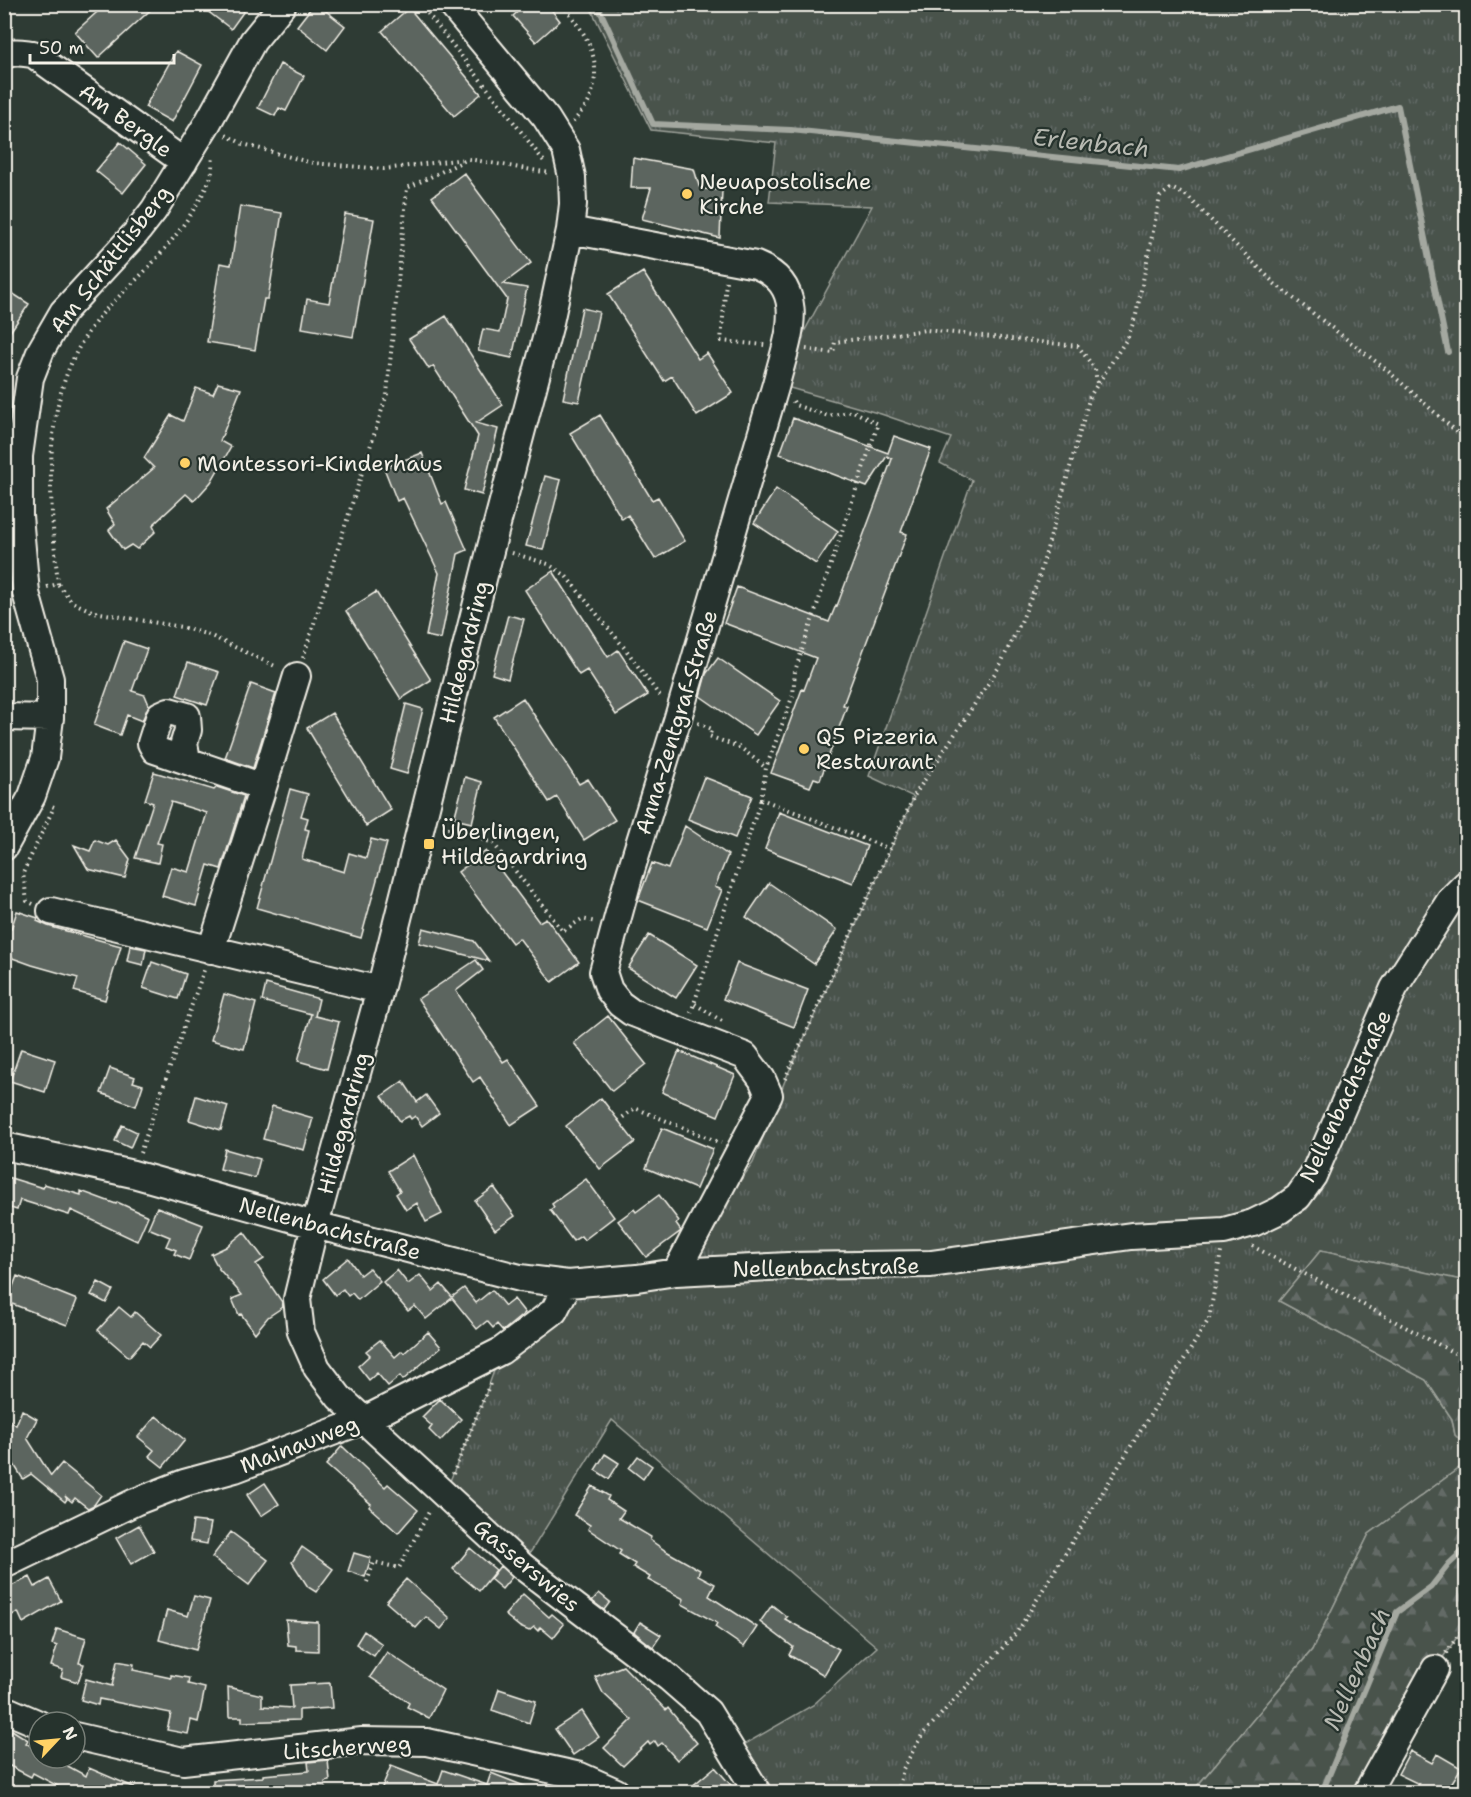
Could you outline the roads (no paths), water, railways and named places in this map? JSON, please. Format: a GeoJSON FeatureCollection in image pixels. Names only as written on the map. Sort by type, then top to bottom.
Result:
{"type":"FeatureCollection","features":[{"type":"Feature","properties":{"kind":"street","name":"Am Schättlisberg"},"geometry":{"type":"LineString","coordinates":[[4,847],[32,796],[45,758],[50,718],[50,679],[26,593],[19,516],[19,456],[30,378],[41,350],[63,312],[136,233],[184,162],[253,41],[283,4]]}},
{"type":"Feature","properties":{"kind":"street","name":"Hildegardring"},"geometry":{"type":"LineString","coordinates":[[301,1332],[297,1299],[315,1225],[380,990],[491,547],[549,327],[570,230],[573,204],[560,175],[566,150],[546,118],[451,4]]}},
{"type":"Feature","properties":{"kind":"street","name":"Am Bergle"},"geometry":{"type":"LineString","coordinates":[[4,56],[9,52],[33,54],[184,162]]}},
{"type":"Feature","properties":{"kind":"street","name":"Anna-Zentgraf-Straße"},"geometry":{"type":"LineString","coordinates":[[570,230],[756,265],[775,274],[789,297],[791,318],[786,346],[687,722],[628,880],[603,972],[614,997],[631,1012],[745,1056],[762,1079],[769,1095],[676,1272]]}},
{"type":"Feature","properties":{"kind":"street"},"geometry":{"type":"LineString","coordinates":[[211,950],[297,676]]}},
{"type":"Feature","properties":{"kind":"street"},"geometry":{"type":"LineString","coordinates":[[4,717],[50,718]]}},
{"type":"Feature","properties":{"kind":"street"},"geometry":{"type":"LineString","coordinates":[[187,760],[263,787]]}},
{"type":"Feature","properties":{"kind":"street","name":"Nellenbachstraße"},"geometry":{"type":"LineString","coordinates":[[4,1146],[133,1174],[315,1225],[520,1278],[568,1284],[676,1272],[788,1266],[931,1264],[1131,1236],[1224,1232],[1253,1223],[1280,1210],[1298,1197],[1312,1176],[1394,988],[1451,899],[1467,884]]}},
{"type":"Feature","properties":{"kind":"street"},"geometry":{"type":"LineString","coordinates":[[51,911],[380,990]]}},
{"type":"Feature","properties":{"kind":"street","name":"Mainauweg"},"geometry":{"type":"LineString","coordinates":[[4,1565],[135,1502],[184,1483],[235,1469],[364,1420],[501,1350],[554,1311],[568,1284]]}},
{"type":"Feature","properties":{"kind":"street","name":"Gasserswies"},"geometry":{"type":"LineString","coordinates":[[301,1332],[317,1368],[339,1397],[522,1566],[669,1678],[708,1712],[757,1792]]}},
{"type":"Feature","properties":{"kind":"street"},"geometry":{"type":"LineString","coordinates":[[1367,1792],[1435,1670]]}},
{"type":"Feature","properties":{"kind":"street"},"geometry":{"type":"LineString","coordinates":[[4,1709],[27,1719]]}},
{"type":"Feature","properties":{"kind":"street","name":"Litscherweg"},"geometry":{"type":"LineString","coordinates":[[87,1739],[183,1761],[362,1741],[427,1742],[580,1776],[616,1792]]}},
{"type":"Feature","properties":{"kind":"waterway","name":"Erlenbach"},"geometry":{"type":"LineString","coordinates":[[597,4],[653,124],[791,130],[1179,170],[1398,106],[1448,352]]}},
{"type":"Feature","properties":{"kind":"waterway","name":"Nellenbach"},"geometry":{"type":"LineString","coordinates":[[1322,1792],[1397,1612],[1431,1587],[1449,1564],[1466,1548]]}},
{"type":"Feature","properties":{"kind":"place","name":"Neuapostolische Kirche"},"geometry":{"type":"Point","coordinates":[687,194]}},
{"type":"Feature","properties":{"kind":"place","name":"Montessori-Kinderhaus"},"geometry":{"type":"Point","coordinates":[185,463]}},
{"type":"Feature","properties":{"kind":"place","name":"Q5 Pizzeria Restaurant"},"geometry":{"type":"Point","coordinates":[804,749]}},
{"type":"Feature","properties":{"kind":"place","name":"Überlingen, Hildegardring"},"geometry":{"type":"Point","coordinates":[429,844]}}]}
